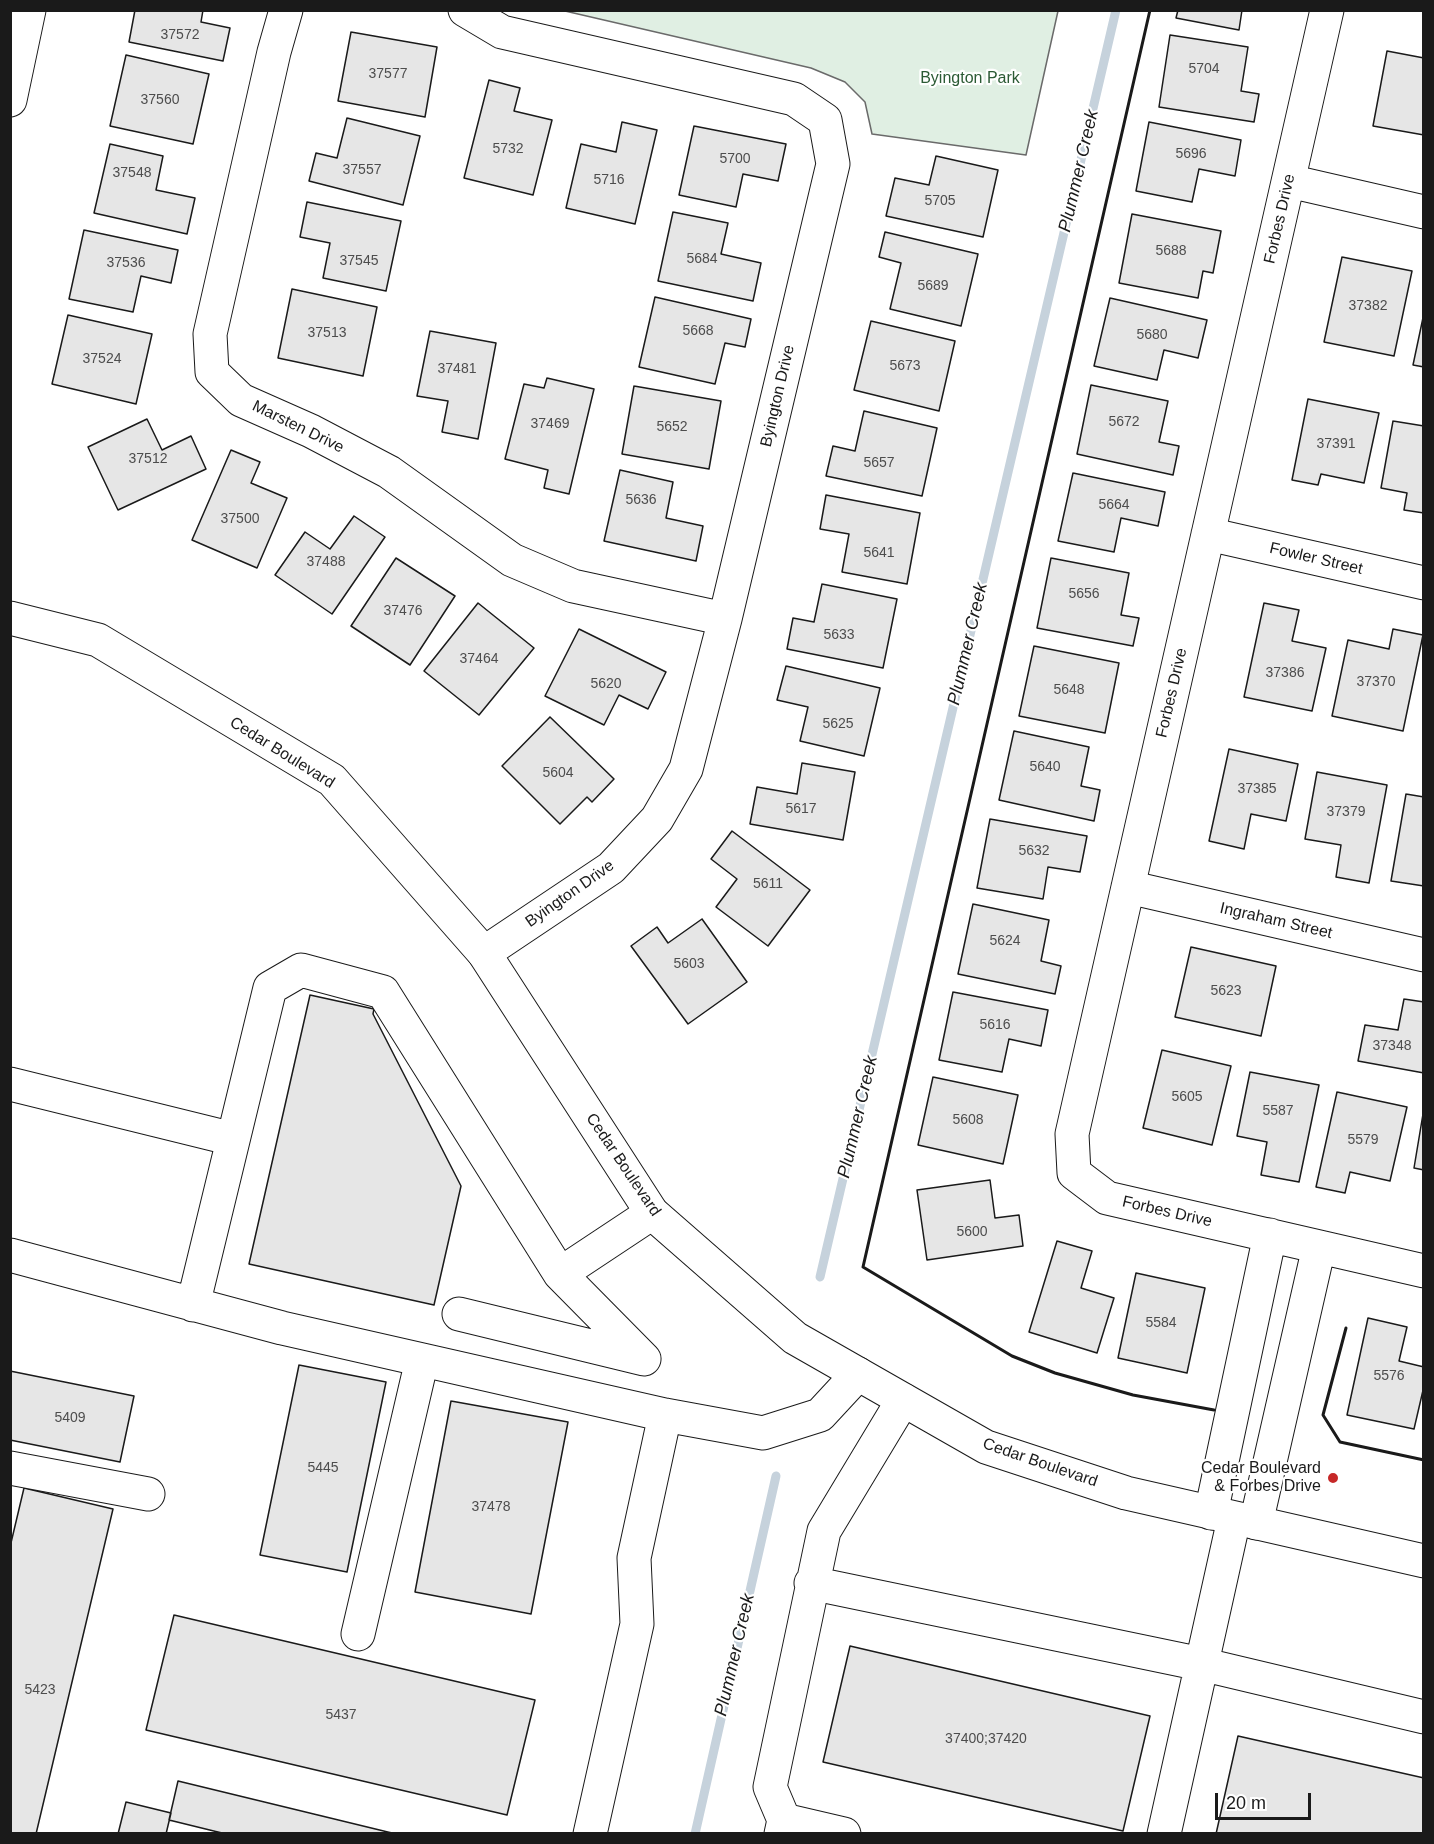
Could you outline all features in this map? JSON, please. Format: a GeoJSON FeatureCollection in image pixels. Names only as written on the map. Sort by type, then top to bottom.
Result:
{"type":"FeatureCollection","features":[{"type":"Feature","properties":{"kind":"street"},"geometry":{"type":"LineString","coordinates":[[10,100],[29,10]]}},
{"type":"Feature","properties":{"kind":"street","name":"Marsten Drive"},"geometry":{"type":"LineString","coordinates":[[286,10],[274,52],[210,334],[212,372],[241,399],[311,431],[388,472],[512,560],[573,586],[725,619]]}},
{"type":"Feature","properties":{"kind":"street","name":"Byington Drive"},"geometry":{"type":"LineString","coordinates":[[465,10],[502,32],[794,99],[825,120],[833,164],[725,619],[686,769],[657,819],[611,868],[484,953]]}},
{"type":"Feature","properties":{"kind":"street","name":"Forbes Drive"},"geometry":{"type":"LineString","coordinates":[[1327,10],[1072,1134],[1074,1173],[1107,1198],[1424,1271]]}},
{"type":"Feature","properties":{"kind":"street"},"geometry":{"type":"LineString","coordinates":[[1289,181],[1424,212]]}},
{"type":"Feature","properties":{"kind":"street","name":"Fowler Street"},"geometry":{"type":"LineString","coordinates":[[1208,534],[1424,584]]}},
{"type":"Feature","properties":{"kind":"street","name":"Cedar Boulevard"},"geometry":{"type":"LineString","coordinates":[[10,618],[98,640],[332,780],[484,953],[652,1213],[795,1338],[986,1447],[1126,1493],[1424,1561]]}},
{"type":"Feature","properties":{"kind":"street","name":"Ingraham Street"},"geometry":{"type":"LineString","coordinates":[[1128,887],[1424,955]]}},
{"type":"Feature","properties":{"kind":"street"},"geometry":{"type":"LineString","coordinates":[[193,1305],[270,988],[301,970],[383,992],[560,1274],[644,1359],[459,1314]]}},
{"type":"Feature","properties":{"kind":"street"},"geometry":{"type":"LineString","coordinates":[[10,1084],[233,1139]]}},
{"type":"Feature","properties":{"kind":"street"},"geometry":{"type":"LineString","coordinates":[[560,1274],[652,1213]]}},
{"type":"Feature","properties":{"kind":"street"},"geometry":{"type":"LineString","coordinates":[[1234,1518],[1270,1235]]}},
{"type":"Feature","properties":{"kind":"street"},"geometry":{"type":"LineString","coordinates":[[1164,1833],[1234,1518],[1319,1247]]}},
{"type":"Feature","properties":{"kind":"street"},"geometry":{"type":"LineString","coordinates":[[10,1256],[282,1329],[665,1415],[763,1433],[820,1415],[858,1374]]}},
{"type":"Feature","properties":{"kind":"street"},"geometry":{"type":"LineString","coordinates":[[358,1634],[422,1360]]}},
{"type":"Feature","properties":{"kind":"street"},"geometry":{"type":"LineString","coordinates":[[844,1833],[783,1827],[770,1787],[811,1583],[824,1531],[903,1400]]}},
{"type":"Feature","properties":{"kind":"street"},"geometry":{"type":"LineString","coordinates":[[590,1833],[636,1624],[634,1558],[665,1415]]}},
{"type":"Feature","properties":{"kind":"street"},"geometry":{"type":"LineString","coordinates":[[10,1468],[148,1494]]}},
{"type":"Feature","properties":{"kind":"street"},"geometry":{"type":"LineString","coordinates":[[811,1583],[1202,1664],[1424,1717]]}},
{"type":"Feature","properties":{"kind":"green space","name":"Byington Park"},"geometry":{"type":"Polygon","coordinates":[[[565,11],[1058,11],[1026,155],[872,134],[865,102],[845,82],[811,68],[565,11]]]}},
{"type":"Feature","properties":{"kind":"building"},"geometry":{"type":"Polygon","coordinates":[[[135,10],[203,10],[201,22],[230,28],[223,61],[129,42],[135,10]]]}},
{"type":"Feature","properties":{"kind":"building"},"geometry":{"type":"Polygon","coordinates":[[[1178,10],[1242,10],[1239,30],[1176,18],[1178,10]]]}},
{"type":"Feature","properties":{"kind":"building"},"geometry":{"type":"Polygon","coordinates":[[[351,32],[437,47],[425,117],[338,101],[351,32]]]}},
{"type":"Feature","properties":{"kind":"building"},"geometry":{"type":"Polygon","coordinates":[[[1170,35],[1248,47],[1241,91],[1259,94],[1254,122],[1159,107],[1170,35]]]}},
{"type":"Feature","properties":{"kind":"building"},"geometry":{"type":"Polygon","coordinates":[[[1387,51],[1424,58],[1424,135],[1373,126],[1387,51]]]}},
{"type":"Feature","properties":{"kind":"building"},"geometry":{"type":"Polygon","coordinates":[[[126,55],[209,74],[193,144],[110,126],[126,55]]]}},
{"type":"Feature","properties":{"kind":"building"},"geometry":{"type":"Polygon","coordinates":[[[489,80],[520,88],[514,111],[552,120],[533,195],[464,178],[489,80]]]}},
{"type":"Feature","properties":{"kind":"building"},"geometry":{"type":"Polygon","coordinates":[[[347,118],[420,136],[403,205],[309,181],[316,153],[337,158],[347,118]]]}},
{"type":"Feature","properties":{"kind":"building"},"geometry":{"type":"Polygon","coordinates":[[[622,122],[657,130],[635,224],[566,208],[581,144],[616,152],[622,122]]]}},
{"type":"Feature","properties":{"kind":"building"},"geometry":{"type":"Polygon","coordinates":[[[1149,122],[1241,140],[1235,176],[1199,169],[1192,202],[1136,191],[1149,122]]]}},
{"type":"Feature","properties":{"kind":"building"},"geometry":{"type":"Polygon","coordinates":[[[694,126],[786,144],[778,181],[743,174],[736,207],[679,195],[694,126]]]}},
{"type":"Feature","properties":{"kind":"building"},"geometry":{"type":"Polygon","coordinates":[[[110,144],[163,156],[156,190],[195,198],[187,234],[94,213],[110,144]]]}},
{"type":"Feature","properties":{"kind":"building"},"geometry":{"type":"Polygon","coordinates":[[[936,156],[998,170],[983,237],[886,216],[895,178],[929,185],[936,156]]]}},
{"type":"Feature","properties":{"kind":"building"},"geometry":{"type":"Polygon","coordinates":[[[307,202],[401,221],[386,291],[323,278],[330,243],[300,237],[307,202]]]}},
{"type":"Feature","properties":{"kind":"building"},"geometry":{"type":"Polygon","coordinates":[[[673,212],[728,223],[721,254],[761,263],[753,301],[658,281],[673,212]]]}},
{"type":"Feature","properties":{"kind":"building"},"geometry":{"type":"Polygon","coordinates":[[[1132,214],[1221,231],[1213,273],[1203,271],[1198,298],[1119,283],[1132,214]]]}},
{"type":"Feature","properties":{"kind":"building"},"geometry":{"type":"Polygon","coordinates":[[[84,230],[178,250],[171,283],[141,276],[133,312],[69,299],[84,230]]]}},
{"type":"Feature","properties":{"kind":"building"},"geometry":{"type":"Polygon","coordinates":[[[885,232],[978,254],[961,326],[890,309],[901,263],[879,257],[885,232]]]}},
{"type":"Feature","properties":{"kind":"building"},"geometry":{"type":"Polygon","coordinates":[[[1342,257],[1412,271],[1394,356],[1324,342],[1342,257]]]}},
{"type":"Feature","properties":{"kind":"building"},"geometry":{"type":"Polygon","coordinates":[[[292,289],[377,307],[363,376],[278,358],[292,289]]]}},
{"type":"Feature","properties":{"kind":"building"},"geometry":{"type":"Polygon","coordinates":[[[655,297],[751,319],[745,347],[725,343],[715,384],[639,367],[655,297]]]}},
{"type":"Feature","properties":{"kind":"building"},"geometry":{"type":"Polygon","coordinates":[[[1110,298],[1207,320],[1198,358],[1164,350],[1157,380],[1094,366],[1110,298]]]}},
{"type":"Feature","properties":{"kind":"building"},"geometry":{"type":"Polygon","coordinates":[[[1424,313],[1424,367],[1413,365],[1424,313]]]}},
{"type":"Feature","properties":{"kind":"building"},"geometry":{"type":"Polygon","coordinates":[[[68,315],[152,334],[136,404],[52,384],[68,315]]]}},
{"type":"Feature","properties":{"kind":"building"},"geometry":{"type":"Polygon","coordinates":[[[871,321],[955,341],[939,411],[854,390],[871,321]]]}},
{"type":"Feature","properties":{"kind":"building"},"geometry":{"type":"Polygon","coordinates":[[[430,331],[496,343],[478,439],[442,432],[448,401],[417,396],[430,331]]]}},
{"type":"Feature","properties":{"kind":"building"},"geometry":{"type":"Polygon","coordinates":[[[547,378],[594,389],[569,494],[544,488],[548,470],[505,459],[524,384],[544,388],[547,378]]]}},
{"type":"Feature","properties":{"kind":"building"},"geometry":{"type":"Polygon","coordinates":[[[1091,385],[1168,401],[1159,442],[1179,446],[1173,475],[1077,454],[1091,385]]]}},
{"type":"Feature","properties":{"kind":"building"},"geometry":{"type":"Polygon","coordinates":[[[634,386],[721,401],[709,469],[622,454],[634,386]]]}},
{"type":"Feature","properties":{"kind":"building"},"geometry":{"type":"Polygon","coordinates":[[[1308,399],[1379,413],[1364,483],[1321,474],[1318,485],[1292,480],[1308,399]]]}},
{"type":"Feature","properties":{"kind":"building"},"geometry":{"type":"Polygon","coordinates":[[[864,411],[937,428],[922,496],[826,476],[833,446],[855,451],[864,411]]]}},
{"type":"Feature","properties":{"kind":"building"},"geometry":{"type":"Polygon","coordinates":[[[147,419],[162,450],[191,436],[206,469],[118,510],[88,447],[147,419]]]}},
{"type":"Feature","properties":{"kind":"building"},"geometry":{"type":"Polygon","coordinates":[[[1393,421],[1424,426],[1424,513],[1404,510],[1407,493],[1381,488],[1393,421]]]}},
{"type":"Feature","properties":{"kind":"building"},"geometry":{"type":"Polygon","coordinates":[[[231,450],[260,462],[251,483],[287,498],[257,568],[192,540],[231,450]]]}},
{"type":"Feature","properties":{"kind":"building"},"geometry":{"type":"Polygon","coordinates":[[[620,470],[673,482],[666,518],[703,526],[696,561],[604,541],[620,470]]]}},
{"type":"Feature","properties":{"kind":"building"},"geometry":{"type":"Polygon","coordinates":[[[1073,473],[1165,492],[1158,526],[1121,518],[1114,552],[1058,541],[1073,473]]]}},
{"type":"Feature","properties":{"kind":"building"},"geometry":{"type":"Polygon","coordinates":[[[826,495],[920,513],[907,584],[842,572],[849,534],[820,529],[826,495]]]}},
{"type":"Feature","properties":{"kind":"building"},"geometry":{"type":"Polygon","coordinates":[[[354,516],[385,537],[332,614],[275,575],[305,532],[330,549],[354,516]]]}},
{"type":"Feature","properties":{"kind":"building"},"geometry":{"type":"Polygon","coordinates":[[[396,558],[455,596],[410,665],[351,626],[396,558]]]}},
{"type":"Feature","properties":{"kind":"building"},"geometry":{"type":"Polygon","coordinates":[[[1051,558],[1129,573],[1121,615],[1139,618],[1133,646],[1037,628],[1051,558]]]}},
{"type":"Feature","properties":{"kind":"building"},"geometry":{"type":"Polygon","coordinates":[[[822,584],[897,599],[883,668],[787,649],[793,618],[814,622],[822,584]]]}},
{"type":"Feature","properties":{"kind":"building"},"geometry":{"type":"Polygon","coordinates":[[[478,603],[534,648],[479,715],[424,671],[478,603]]]}},
{"type":"Feature","properties":{"kind":"building"},"geometry":{"type":"Polygon","coordinates":[[[1264,603],[1299,610],[1292,641],[1326,648],[1312,711],[1244,697],[1264,603]]]}},
{"type":"Feature","properties":{"kind":"building"},"geometry":{"type":"Polygon","coordinates":[[[579,629],[666,672],[648,709],[619,695],[604,725],[545,696],[579,629]]]}},
{"type":"Feature","properties":{"kind":"building"},"geometry":{"type":"Polygon","coordinates":[[[1393,629],[1423,635],[1403,731],[1332,716],[1348,640],[1389,649],[1393,629]]]}},
{"type":"Feature","properties":{"kind":"building"},"geometry":{"type":"Polygon","coordinates":[[[1034,646],[1119,663],[1105,733],[1019,716],[1034,646]]]}},
{"type":"Feature","properties":{"kind":"building"},"geometry":{"type":"Polygon","coordinates":[[[786,666],[880,688],[864,756],[800,741],[808,707],[777,700],[786,666]]]}},
{"type":"Feature","properties":{"kind":"building"},"geometry":{"type":"Polygon","coordinates":[[[550,717],[614,779],[592,802],[587,797],[560,824],[502,766],[550,717]]]}},
{"type":"Feature","properties":{"kind":"building"},"geometry":{"type":"Polygon","coordinates":[[[1014,731],[1089,747],[1081,786],[1100,790],[1094,821],[999,800],[1014,731]]]}},
{"type":"Feature","properties":{"kind":"building"},"geometry":{"type":"Polygon","coordinates":[[[1229,749],[1298,764],[1286,821],[1251,814],[1244,849],[1209,841],[1229,749]]]}},
{"type":"Feature","properties":{"kind":"building"},"geometry":{"type":"Polygon","coordinates":[[[802,763],[855,772],[843,840],[750,824],[757,787],[797,794],[802,763]]]}},
{"type":"Feature","properties":{"kind":"building"},"geometry":{"type":"Polygon","coordinates":[[[1317,772],[1387,785],[1369,883],[1336,877],[1341,845],[1305,839],[1317,772]]]}},
{"type":"Feature","properties":{"kind":"building"},"geometry":{"type":"Polygon","coordinates":[[[1406,794],[1424,797],[1424,886],[1391,881],[1406,794]]]}},
{"type":"Feature","properties":{"kind":"building"},"geometry":{"type":"Polygon","coordinates":[[[990,819],[1087,836],[1080,872],[1048,867],[1043,899],[977,888],[990,819]]]}},
{"type":"Feature","properties":{"kind":"building"},"geometry":{"type":"Polygon","coordinates":[[[732,831],[810,890],[768,946],[716,907],[737,879],[711,859],[732,831]]]}},
{"type":"Feature","properties":{"kind":"building"},"geometry":{"type":"Polygon","coordinates":[[[973,904],[1049,920],[1041,961],[1061,966],[1055,994],[958,974],[973,904]]]}},
{"type":"Feature","properties":{"kind":"building"},"geometry":{"type":"Polygon","coordinates":[[[702,919],[747,982],[688,1024],[631,946],[657,927],[668,943],[702,919]]]}},
{"type":"Feature","properties":{"kind":"building"},"geometry":{"type":"Polygon","coordinates":[[[1191,947],[1276,966],[1261,1036],[1175,1017],[1191,947]]]}},
{"type":"Feature","properties":{"kind":"building"},"geometry":{"type":"Polygon","coordinates":[[[953,992],[1048,1010],[1041,1046],[1009,1039],[1002,1072],[939,1060],[953,992]]]}},
{"type":"Feature","properties":{"kind":"building"},"geometry":{"type":"Polygon","coordinates":[[[310,995],[374,1009],[373,1014],[461,1186],[434,1305],[249,1264],[310,995]]]}},
{"type":"Feature","properties":{"kind":"building"},"geometry":{"type":"Polygon","coordinates":[[[1404,999],[1424,1002],[1424,1073],[1358,1061],[1365,1025],[1398,1030],[1404,999]]]}},
{"type":"Feature","properties":{"kind":"building"},"geometry":{"type":"Polygon","coordinates":[[[1162,1050],[1231,1066],[1212,1145],[1143,1128],[1162,1050]]]}},
{"type":"Feature","properties":{"kind":"building"},"geometry":{"type":"Polygon","coordinates":[[[1250,1072],[1319,1085],[1299,1182],[1261,1175],[1267,1142],[1237,1136],[1250,1072]]]}},
{"type":"Feature","properties":{"kind":"building"},"geometry":{"type":"Polygon","coordinates":[[[933,1077],[1018,1095],[1003,1164],[918,1145],[933,1077]]]}},
{"type":"Feature","properties":{"kind":"building"},"geometry":{"type":"Polygon","coordinates":[[[1337,1092],[1407,1107],[1390,1181],[1350,1172],[1345,1193],[1316,1187],[1337,1092]]]}},
{"type":"Feature","properties":{"kind":"building"},"geometry":{"type":"Polygon","coordinates":[[[1424,1114],[1424,1170],[1414,1168],[1424,1114]]]}},
{"type":"Feature","properties":{"kind":"building"},"geometry":{"type":"Polygon","coordinates":[[[990,1180],[995,1218],[1019,1215],[1023,1246],[927,1260],[917,1190],[990,1180]]]}},
{"type":"Feature","properties":{"kind":"building"},"geometry":{"type":"Polygon","coordinates":[[[1057,1241],[1092,1251],[1081,1288],[1114,1298],[1097,1353],[1029,1332],[1057,1241]]]}},
{"type":"Feature","properties":{"kind":"building"},"geometry":{"type":"Polygon","coordinates":[[[1136,1273],[1205,1288],[1187,1373],[1118,1358],[1136,1273]]]}},
{"type":"Feature","properties":{"kind":"building"},"geometry":{"type":"Polygon","coordinates":[[[1368,1318],[1407,1327],[1399,1361],[1424,1367],[1424,1386],[1414,1429],[1347,1415],[1368,1318]]]}},
{"type":"Feature","properties":{"kind":"building"},"geometry":{"type":"Polygon","coordinates":[[[299,1365],[386,1382],[347,1572],[260,1555],[299,1365]]]}},
{"type":"Feature","properties":{"kind":"building"},"geometry":{"type":"Polygon","coordinates":[[[10,1371],[134,1396],[120,1462],[10,1440],[10,1371]]]}},
{"type":"Feature","properties":{"kind":"building"},"geometry":{"type":"Polygon","coordinates":[[[451,1401],[568,1422],[531,1614],[415,1592],[451,1401]]]}},
{"type":"Feature","properties":{"kind":"building"},"geometry":{"type":"Polygon","coordinates":[[[24,1488],[113,1509],[36,1834],[10,1834],[10,1547],[24,1488]]]}},
{"type":"Feature","properties":{"kind":"building"},"geometry":{"type":"Polygon","coordinates":[[[174,1615],[535,1700],[507,1815],[146,1730],[174,1615]]]}},
{"type":"Feature","properties":{"kind":"building"},"geometry":{"type":"Polygon","coordinates":[[[850,1646],[1150,1716],[1123,1831],[823,1762],[850,1646]]]}},
{"type":"Feature","properties":{"kind":"building"},"geometry":{"type":"Polygon","coordinates":[[[1238,1736],[1424,1778],[1424,1834],[1216,1834],[1238,1736]]]}},
{"type":"Feature","properties":{"kind":"building"},"geometry":{"type":"Polygon","coordinates":[[[178,1781],[396,1834],[226,1834],[169,1820],[178,1781]]]}},
{"type":"Feature","properties":{"kind":"building"},"geometry":{"type":"Polygon","coordinates":[[[126,1802],[171,1813],[166,1834],[118,1834],[126,1802]]]}},
{"type":"Feature","properties":{"kind":"waterway","name":"Plummer Creek"},"geometry":{"type":"LineString","coordinates":[[820,1277],[1116,10]]}},
{"type":"Feature","properties":{"kind":"waterway","name":"Plummer Creek"},"geometry":{"type":"LineString","coordinates":[[695,1834],[776,1476]]}},
{"type":"Feature","properties":{"kind":"wall"},"geometry":{"type":"LineString","coordinates":[[1150,10],[863,1267],[1012,1356],[1055,1373],[1133,1395],[1214,1410]]}},
{"type":"Feature","properties":{"kind":"wall"},"geometry":{"type":"LineString","coordinates":[[1346,1328],[1323,1415],[1340,1442],[1424,1460]]}},
{"type":"Feature","properties":{"kind":"place","name":"Cedar Boulevard & Forbes Drive"},"geometry":{"type":"Point","coordinates":[1333,1478]}}]}
